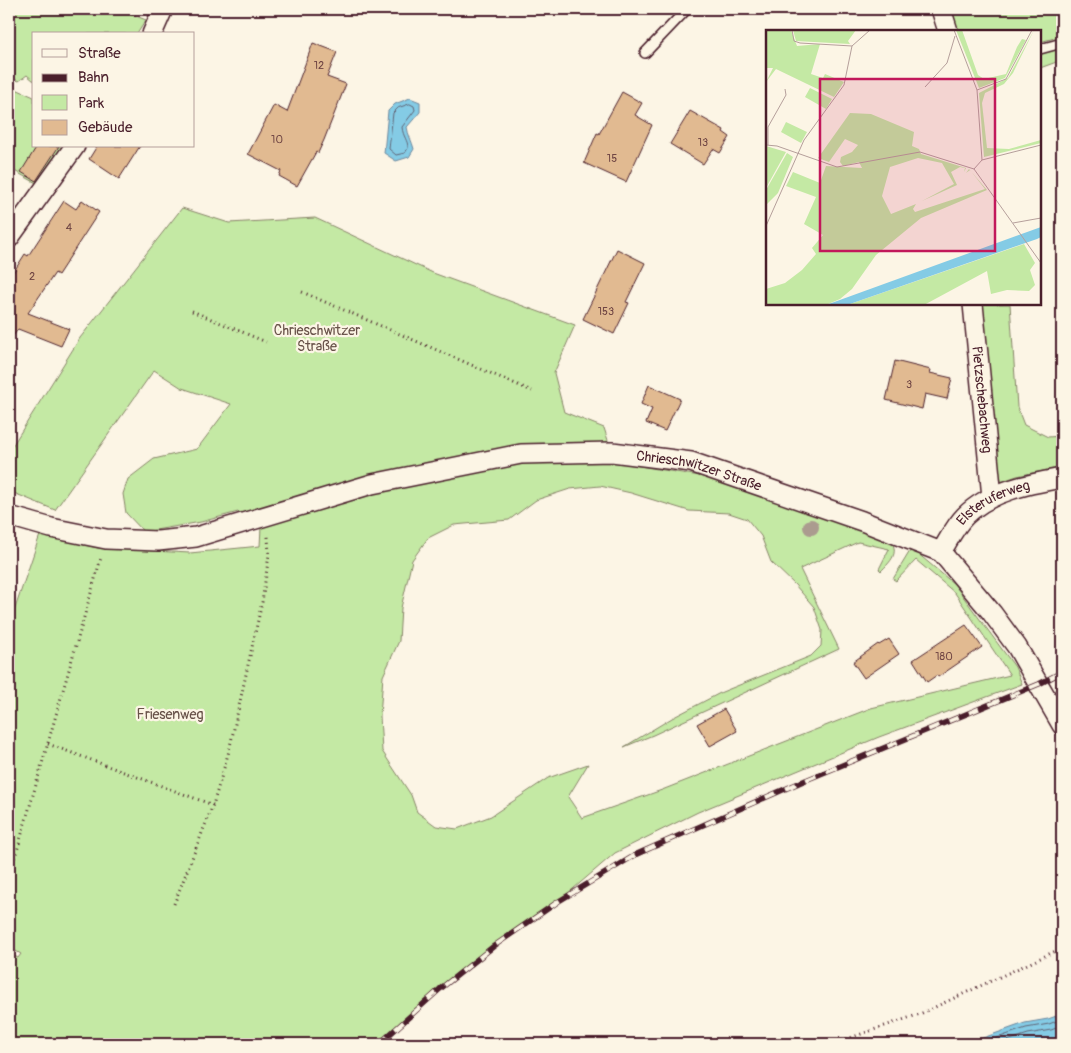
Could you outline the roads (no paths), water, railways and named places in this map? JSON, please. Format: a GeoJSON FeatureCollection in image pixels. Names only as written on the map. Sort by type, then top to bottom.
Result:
{"type":"FeatureCollection","features":[{"type":"Feature","properties":{"kind":"street"},"geometry":{"type":"LineString","coordinates":[[153,32],[163,9]]}},
{"type":"Feature","properties":{"kind":"street"},"geometry":{"type":"LineString","coordinates":[[941,9],[948,30]]}},
{"type":"Feature","properties":{"kind":"street"},"geometry":{"type":"LineString","coordinates":[[9,238],[73,148]]}},
{"type":"Feature","properties":{"kind":"street","name":"Pietzschebachweg"},"geometry":{"type":"LineString","coordinates":[[973,305],[992,497]]}},
{"type":"Feature","properties":{"kind":"street","name":"Chrieschwitzer Straße"},"geometry":{"type":"LineString","coordinates":[[9,516],[50,528],[106,539],[158,541],[196,537],[372,484],[521,454],[612,452],[691,462],[862,521],[941,552],[992,613],[1017,647],[1062,725]]}},
{"type":"Feature","properties":{"kind":"street","name":"Elsteruferweg"},"geometry":{"type":"LineString","coordinates":[[941,552],[964,516],[992,497],[1029,484],[1062,478]]}},
{"type":"Feature","properties":{"kind":"lane"},"geometry":{"type":"LineString","coordinates":[[645,53],[687,9]]}},
{"type":"Feature","properties":{"kind":"lane"},"geometry":{"type":"LineString","coordinates":[[1041,49],[1062,43]]}},
{"type":"Feature","properties":{"kind":"water"},"geometry":{"type":"Polygon","coordinates":[[[410,98],[420,102],[420,112],[407,127],[414,149],[409,157],[396,161],[384,153],[388,111],[395,104],[410,98]]]}},
{"type":"Feature","properties":{"kind":"water"},"geometry":{"type":"Polygon","coordinates":[[[1062,1014],[1062,1044],[966,1044],[1025,1023],[1048,1019],[1062,1014]]]}},
{"type":"Feature","properties":{"kind":"railway"},"geometry":{"type":"LineString","coordinates":[[379,1044],[440,989],[494,946],[559,901],[637,854],[801,782],[1039,684],[1062,672]]}},
{"type":"Feature","properties":{"kind":"park label","name":"Friesenweg"},"geometry":{"type":"Point","coordinates":[170,714]}}]}
